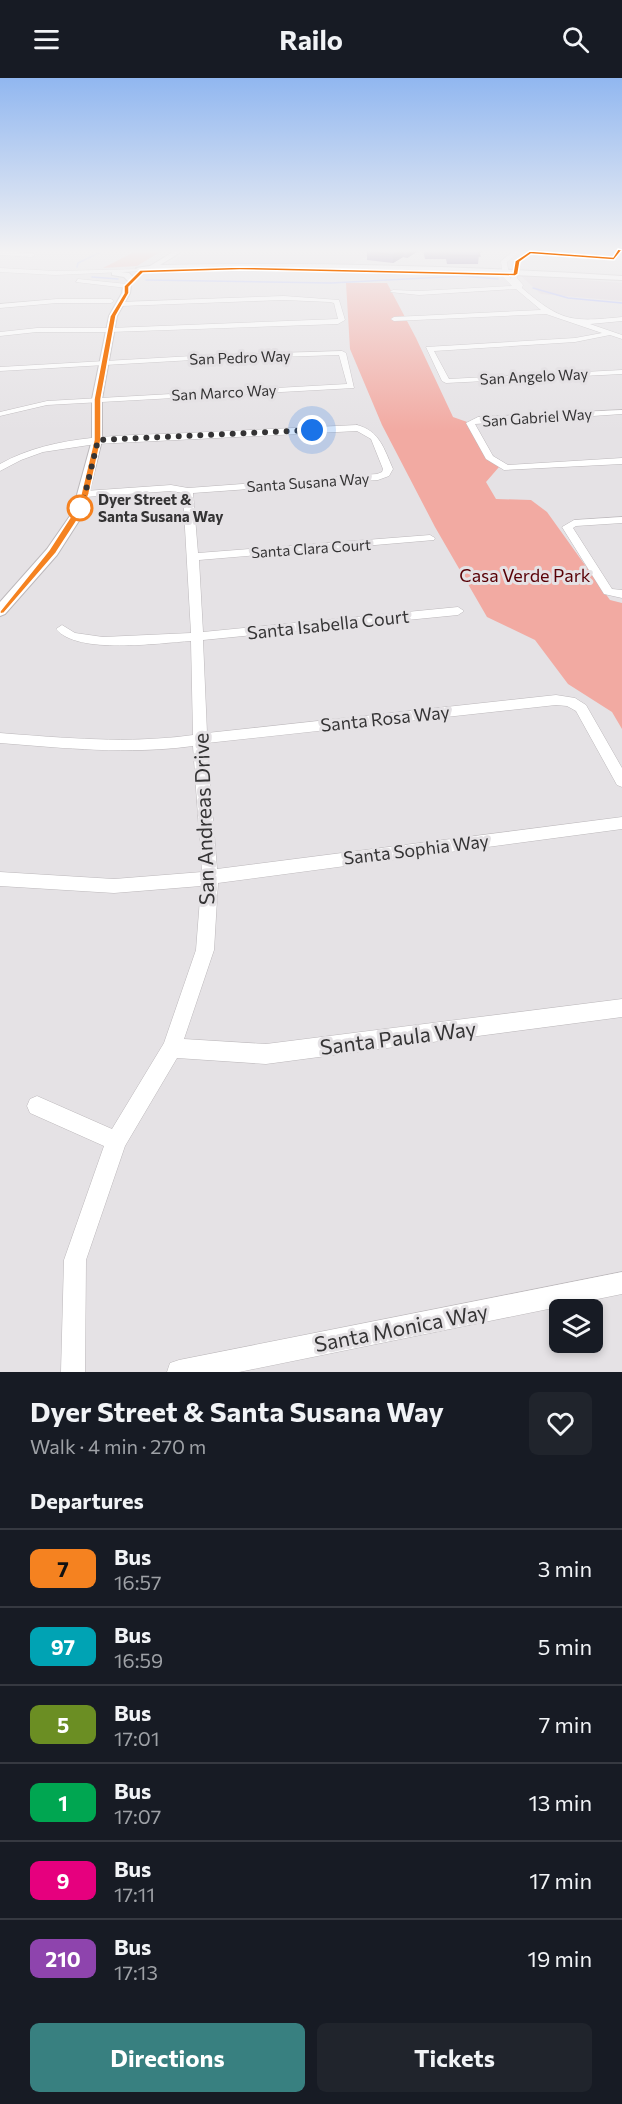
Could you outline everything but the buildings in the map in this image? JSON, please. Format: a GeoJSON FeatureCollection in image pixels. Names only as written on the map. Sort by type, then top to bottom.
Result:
{"type":"FeatureCollection","features":[{"type":"Feature","properties":{"kind":"main road"},"geometry":{"type":"LineString","coordinates":[[108,310],[113,316]]}},
{"type":"Feature","properties":{"kind":"main road"},"geometry":{"type":"LineString","coordinates":[[0,611],[52,552],[78,513],[98,440],[97,399],[113,316],[117,310]]}},
{"type":"Feature","properties":{"kind":"street"},"geometry":{"type":"LineString","coordinates":[[0,334],[37,330],[110,330],[342,320],[339,310]]}},
{"type":"Feature","properties":{"kind":"street"},"geometry":{"type":"LineString","coordinates":[[394,320],[548,312],[622,337]]}},
{"type":"Feature","properties":{"kind":"street"},"geometry":{"type":"LineString","coordinates":[[581,324],[589,321],[622,319]]}},
{"type":"Feature","properties":{"kind":"street","name":"San Angelo Way"},"geometry":{"type":"LineString","coordinates":[[610,333],[575,340],[429,349],[446,381],[622,372]]}},
{"type":"Feature","properties":{"kind":"street","name":"San Pedro Way"},"geometry":{"type":"LineString","coordinates":[[105,362],[342,353],[351,386]]}},
{"type":"Feature","properties":{"kind":"street"},"geometry":{"type":"LineString","coordinates":[[0,369],[105,362]]}},
{"type":"Feature","properties":{"kind":"street","name":"San Marco Way"},"geometry":{"type":"LineString","coordinates":[[0,414],[47,403],[97,399],[351,386]]}},
{"type":"Feature","properties":{"kind":"street","name":"San Gabriel Way"},"geometry":{"type":"LineString","coordinates":[[622,412],[478,420],[470,423],[492,461],[499,467],[622,461]]}},
{"type":"Feature","properties":{"kind":"street","name":"Santa Susana Way"},"geometry":{"type":"LineString","coordinates":[[85,494],[171,488],[188,491],[378,477],[386,474],[388,469],[373,434],[368,429],[98,440]]}},
{"type":"Feature","properties":{"kind":"street"},"geometry":{"type":"LineString","coordinates":[[0,468],[6,463],[37,451],[98,440]]}},
{"type":"Feature","properties":{"kind":"street","name":"San Andreas Drive"},"geometry":{"type":"LineString","coordinates":[[73,1372],[75,1260],[116,1141],[172,1048],[205,950],[210,878],[200,740],[197,637],[188,491]]}},
{"type":"Feature","properties":{"kind":"street"},"geometry":{"type":"LineString","coordinates":[[619,594],[608,592],[567,527],[574,524],[622,520]]}},
{"type":"Feature","properties":{"kind":"street","name":"Santa Clara Court"},"geometry":{"type":"LineString","coordinates":[[192,557],[430,538]]}},
{"type":"Feature","properties":{"kind":"street","name":"Santa Isabella Court"},"geometry":{"type":"LineString","coordinates":[[62,629],[72,636],[103,641],[197,637],[458,610]]}},
{"type":"Feature","properties":{"kind":"street","name":"Santa Rosa Way"},"geometry":{"type":"LineString","coordinates":[[0,738],[108,746],[200,740],[556,700],[570,701],[582,708],[622,781]]}},
{"type":"Feature","properties":{"kind":"street","name":"Santa Sophia Way"},"geometry":{"type":"LineString","coordinates":[[0,879],[114,886],[210,878],[227,873],[622,823]]}},
{"type":"Feature","properties":{"kind":"street","name":"Santa Paula Way"},"geometry":{"type":"LineString","coordinates":[[172,1048],[266,1054],[622,1008]]}},
{"type":"Feature","properties":{"kind":"street"},"geometry":{"type":"LineString","coordinates":[[37,1106],[116,1141]]}},
{"type":"Feature","properties":{"kind":"street","name":"Santa Monica Way"},"geometry":{"type":"LineString","coordinates":[[179,1372],[622,1283]]}},
{"type":"Feature","properties":{"kind":"green space","name":"Casa Verde Park"},"geometry":{"type":"Polygon","coordinates":[[[348,310],[401,310],[453,417],[470,423],[499,467],[486,482],[496,499],[531,500],[547,512],[610,600],[622,603],[622,729],[612,712],[568,684],[535,640],[487,617],[435,527],[382,425],[350,349],[348,310]]]}},
{"type":"Feature","properties":{"kind":"bus line","name":"7"},"geometry":{"type":"LineString","coordinates":[[0,611],[33,576],[78,513],[98,440],[97,399],[113,316],[118,310]]}},
{"type":"Feature","properties":{"kind":"place","name":"Dyer Street & Santa Susana Way"},"geometry":{"type":"Point","coordinates":[80,508]}},
{"type":"Feature","properties":{"kind":"route"},"geometry":{"type":"LineString","coordinates":[[80,508],[78,513],[98,440],[312,430]]}}]}
